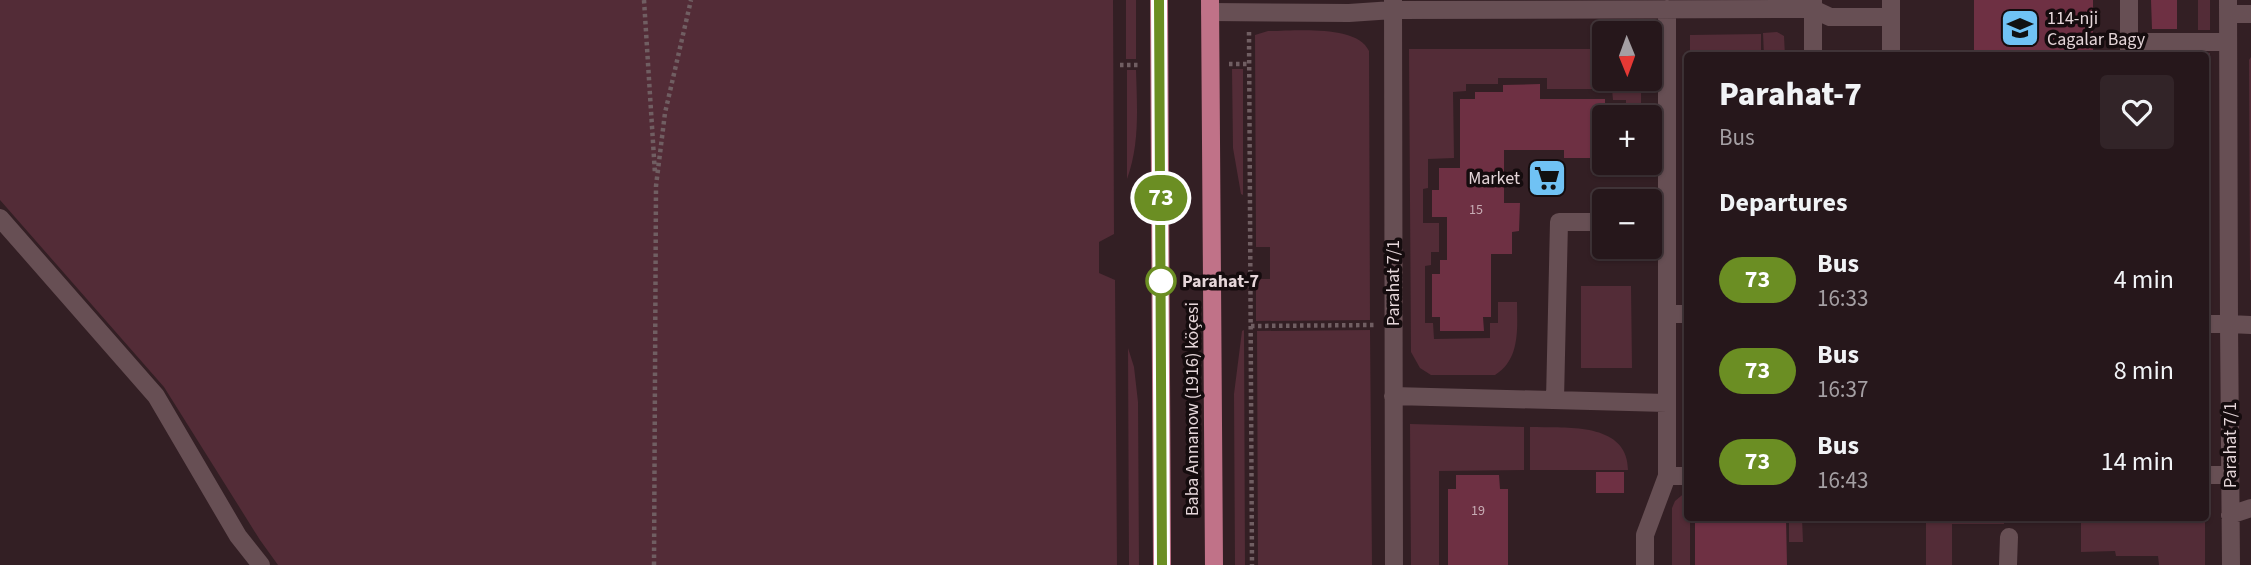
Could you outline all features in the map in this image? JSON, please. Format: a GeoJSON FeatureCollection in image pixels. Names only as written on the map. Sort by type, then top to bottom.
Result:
{"type":"FeatureCollection","features":[{"type":"Feature","properties":{"kind":"main road","name":"Baba Annanow (1916) köçesi"},"geometry":{"type":"LineString","coordinates":[[1159,0],[1162,565]]}},
{"type":"Feature","properties":{"kind":"main road","name":"Baba Annanow (1916) köçesi"},"geometry":{"type":"LineString","coordinates":[[1210,6],[1214,565]]}},
{"type":"Feature","properties":{"kind":"street"},"geometry":{"type":"LineString","coordinates":[[2129,0],[2129,49],[2228,42]]}},
{"type":"Feature","properties":{"kind":"street"},"geometry":{"type":"LineString","coordinates":[[1210,6],[1349,13],[1393,5],[1813,5],[1830,18],[1891,9],[1891,52]]}},
{"type":"Feature","properties":{"kind":"street","name":"Parahat 7/1"},"geometry":{"type":"LineString","coordinates":[[1393,5],[1394,565]]}},
{"type":"Feature","properties":{"kind":"street"},"geometry":{"type":"LineString","coordinates":[[1813,5],[1814,52]]}},
{"type":"Feature","properties":{"kind":"street"},"geometry":{"type":"LineString","coordinates":[[1661,189],[1672,6]]}},
{"type":"Feature","properties":{"kind":"street"},"geometry":{"type":"LineString","coordinates":[[2228,7],[2251,14]]}},
{"type":"Feature","properties":{"kind":"street","name":"Parahat 7/1"},"geometry":{"type":"LineString","coordinates":[[2228,7],[2231,565]]}},
{"type":"Feature","properties":{"kind":"street"},"geometry":{"type":"LineString","coordinates":[[0,218],[156,396],[238,536],[261,565]]}},
{"type":"Feature","properties":{"kind":"street"},"geometry":{"type":"LineString","coordinates":[[1555,400],[1559,222],[1592,222]]}},
{"type":"Feature","properties":{"kind":"street"},"geometry":{"type":"LineString","coordinates":[[1645,565],[1646,535],[1667,476],[1667,314],[1662,256]]}},
{"type":"Feature","properties":{"kind":"street"},"geometry":{"type":"LineString","coordinates":[[1667,314],[1684,314]]}},
{"type":"Feature","properties":{"kind":"street"},"geometry":{"type":"LineString","coordinates":[[2209,324],[2251,325]]}},
{"type":"Feature","properties":{"kind":"street"},"geometry":{"type":"LineString","coordinates":[[1393,396],[1667,403]]}},
{"type":"Feature","properties":{"kind":"street"},"geometry":{"type":"LineString","coordinates":[[2209,475],[2230,475]]}},
{"type":"Feature","properties":{"kind":"street"},"geometry":{"type":"LineString","coordinates":[[1667,476],[1684,476]]}},
{"type":"Feature","properties":{"kind":"street"},"geometry":{"type":"LineString","coordinates":[[2231,515],[2251,508]]}},
{"type":"Feature","properties":{"kind":"street"},"geometry":{"type":"LineString","coordinates":[[2008,565],[2009,537]]}},
{"type":"Feature","properties":{"kind":"path"},"geometry":{"type":"LineString","coordinates":[[644,0],[656,186],[654,565]]}},
{"type":"Feature","properties":{"kind":"path"},"geometry":{"type":"LineString","coordinates":[[656,186],[665,113],[691,0]]}},
{"type":"Feature","properties":{"kind":"path"},"geometry":{"type":"LineString","coordinates":[[1249,40],[1252,565]]}},
{"type":"Feature","properties":{"kind":"path"},"geometry":{"type":"LineString","coordinates":[[1232,64],[1249,64]]}},
{"type":"Feature","properties":{"kind":"path"},"geometry":{"type":"LineString","coordinates":[[1120,65],[1136,65]]}},
{"type":"Feature","properties":{"kind":"path"},"geometry":{"type":"LineString","coordinates":[[1250,326],[1370,325]]}},
{"type":"Feature","properties":{"kind":"shaded area"},"geometry":{"type":"Polygon","coordinates":[[[0,0],[1113,0],[1114,234],[1099,242],[1099,273],[1115,280],[1117,565],[278,565],[164,387],[0,200],[0,0]]]}},
{"type":"Feature","properties":{"kind":"shaded area"},"geometry":{"type":"Polygon","coordinates":[[[1126,0],[1136,0],[1136,59],[1126,59],[1126,0]]]}},
{"type":"Feature","properties":{"kind":"shaded area"},"geometry":{"type":"Polygon","coordinates":[[[2198,0],[2210,0],[2210,30],[2198,30],[2198,0]]]}},
{"type":"Feature","properties":{"kind":"shaded area"},"geometry":{"type":"Polygon","coordinates":[[[1308,30],[1339,33],[1362,42],[1369,51],[1370,320],[1256,321],[1256,279],[1270,279],[1270,247],[1256,247],[1255,35],[1268,31],[1308,30]]]}},
{"type":"Feature","properties":{"kind":"shaded area"},"geometry":{"type":"Polygon","coordinates":[[[1777,32],[1784,36],[1785,52],[1764,52],[1763,33],[1777,32]]]}},
{"type":"Feature","properties":{"kind":"shaded area"},"geometry":{"type":"Polygon","coordinates":[[[1761,34],[1761,52],[1690,52],[1690,35],[1761,34]]]}},
{"type":"Feature","properties":{"kind":"shaded area"},"geometry":{"type":"Polygon","coordinates":[[[1409,49],[1592,49],[1592,89],[1547,89],[1547,78],[1498,78],[1498,84],[1466,84],[1466,91],[1453,92],[1454,158],[1428,159],[1428,188],[1423,189],[1423,223],[1439,223],[1439,252],[1431,252],[1431,265],[1425,266],[1425,323],[1433,323],[1434,339],[1490,338],[1490,323],[1498,323],[1498,302],[1517,302],[1516,342],[1509,360],[1495,375],[1431,375],[1420,368],[1411,352],[1409,49]]]}},
{"type":"Feature","properties":{"kind":"shaded area"},"geometry":{"type":"Polygon","coordinates":[[[2209,53],[2211,298],[2209,301],[2209,53]]]}},
{"type":"Feature","properties":{"kind":"shaded area"},"geometry":{"type":"Polygon","coordinates":[[[2251,57],[2251,280],[2250,280],[2249,60],[2251,57]]]}},
{"type":"Feature","properties":{"kind":"shaded area"},"geometry":{"type":"Polygon","coordinates":[[[1232,69],[1243,69],[1243,195],[1233,148],[1232,69]]]}},
{"type":"Feature","properties":{"kind":"shaded area"},"geometry":{"type":"Polygon","coordinates":[[[1127,70],[1136,70],[1137,111],[1134,152],[1127,179],[1127,70]]]}},
{"type":"Feature","properties":{"kind":"shaded area"},"geometry":{"type":"Polygon","coordinates":[[[1612,91],[1641,91],[1641,105],[1626,105],[1626,100],[1613,100],[1612,91]]]}},
{"type":"Feature","properties":{"kind":"shaded area"},"geometry":{"type":"Polygon","coordinates":[[[1581,286],[1631,286],[1632,368],[1581,368],[1581,286]]]}},
{"type":"Feature","properties":{"kind":"shaded area"},"geometry":{"type":"Polygon","coordinates":[[[1244,330],[1245,565],[1235,565],[1234,394],[1244,330]]]}},
{"type":"Feature","properties":{"kind":"shaded area"},"geometry":{"type":"Polygon","coordinates":[[[1370,330],[1372,565],[1258,565],[1257,331],[1370,330]]]}},
{"type":"Feature","properties":{"kind":"shaded area"},"geometry":{"type":"Polygon","coordinates":[[[1128,348],[1134,367],[1138,402],[1139,565],[1129,565],[1128,348]]]}},
{"type":"Feature","properties":{"kind":"shaded area"},"geometry":{"type":"Polygon","coordinates":[[[1410,424],[1524,427],[1524,470],[1439,471],[1439,565],[1411,565],[1410,424]]]}},
{"type":"Feature","properties":{"kind":"shaded area"},"geometry":{"type":"Polygon","coordinates":[[[1530,427],[1576,428],[1606,435],[1617,443],[1625,454],[1628,470],[1530,470],[1530,427]]]}},
{"type":"Feature","properties":{"kind":"shaded area"},"geometry":{"type":"Polygon","coordinates":[[[1684,494],[1684,521],[1690,521],[1690,565],[1672,565],[1672,508],[1675,501],[1684,494]]]}},
{"type":"Feature","properties":{"kind":"shaded area"},"geometry":{"type":"Polygon","coordinates":[[[1789,521],[1802,521],[1803,542],[1789,542],[1789,521]]]}},
{"type":"Feature","properties":{"kind":"shaded area"},"geometry":{"type":"Polygon","coordinates":[[[1926,521],[2004,521],[2004,524],[1952,524],[1952,565],[1926,565],[1926,521]]]}},
{"type":"Feature","properties":{"kind":"shaded area"},"geometry":{"type":"Polygon","coordinates":[[[2081,521],[2205,521],[2205,565],[2159,565],[2158,556],[2116,556],[2115,551],[2081,552],[2081,521]]]}},
{"type":"Feature","properties":{"kind":"building"},"geometry":{"type":"Polygon","coordinates":[[[1974,0],[2093,0],[2093,52],[1974,52],[1974,0]]]}},
{"type":"Feature","properties":{"kind":"building"},"geometry":{"type":"Polygon","coordinates":[[[2151,0],[2177,0],[2177,29],[2152,29],[2151,0]]]}},
{"type":"Feature","properties":{"kind":"building"},"geometry":{"type":"Polygon","coordinates":[[[1540,84],[1540,99],[1605,99],[1605,105],[1592,105],[1592,158],[1564,158],[1564,150],[1504,150],[1504,203],[1520,203],[1519,231],[1512,232],[1512,254],[1491,254],[1491,317],[1483,317],[1484,331],[1440,331],[1440,317],[1432,317],[1432,274],[1440,274],[1440,260],[1447,260],[1447,217],[1432,217],[1432,190],[1439,190],[1439,168],[1460,168],[1460,99],[1475,99],[1475,92],[1503,92],[1503,85],[1540,84]]]}},
{"type":"Feature","properties":{"kind":"building"},"geometry":{"type":"Polygon","coordinates":[[[1596,472],[1624,472],[1624,493],[1596,493],[1596,472]]]}},
{"type":"Feature","properties":{"kind":"building"},"geometry":{"type":"Polygon","coordinates":[[[1456,475],[1499,475],[1500,489],[1508,489],[1508,565],[1448,565],[1448,489],[1456,489],[1456,475]]]}},
{"type":"Feature","properties":{"kind":"building"},"geometry":{"type":"Polygon","coordinates":[[[1695,521],[1786,521],[1787,565],[1695,565],[1695,521]]]}},
{"type":"Feature","properties":{"kind":"bus line","name":"73"},"geometry":{"type":"LineString","coordinates":[[1159,0],[1162,565]]}},
{"type":"Feature","properties":{"kind":"place","name":"114-nji Cagalar Bagy"},"geometry":{"type":"Point","coordinates":[2020,28]}},
{"type":"Feature","properties":{"kind":"place","name":"Market"},"geometry":{"type":"Point","coordinates":[1547,178]}},
{"type":"Feature","properties":{"kind":"place","name":"Parahat-7"},"geometry":{"type":"Point","coordinates":[1161,281]}}]}
